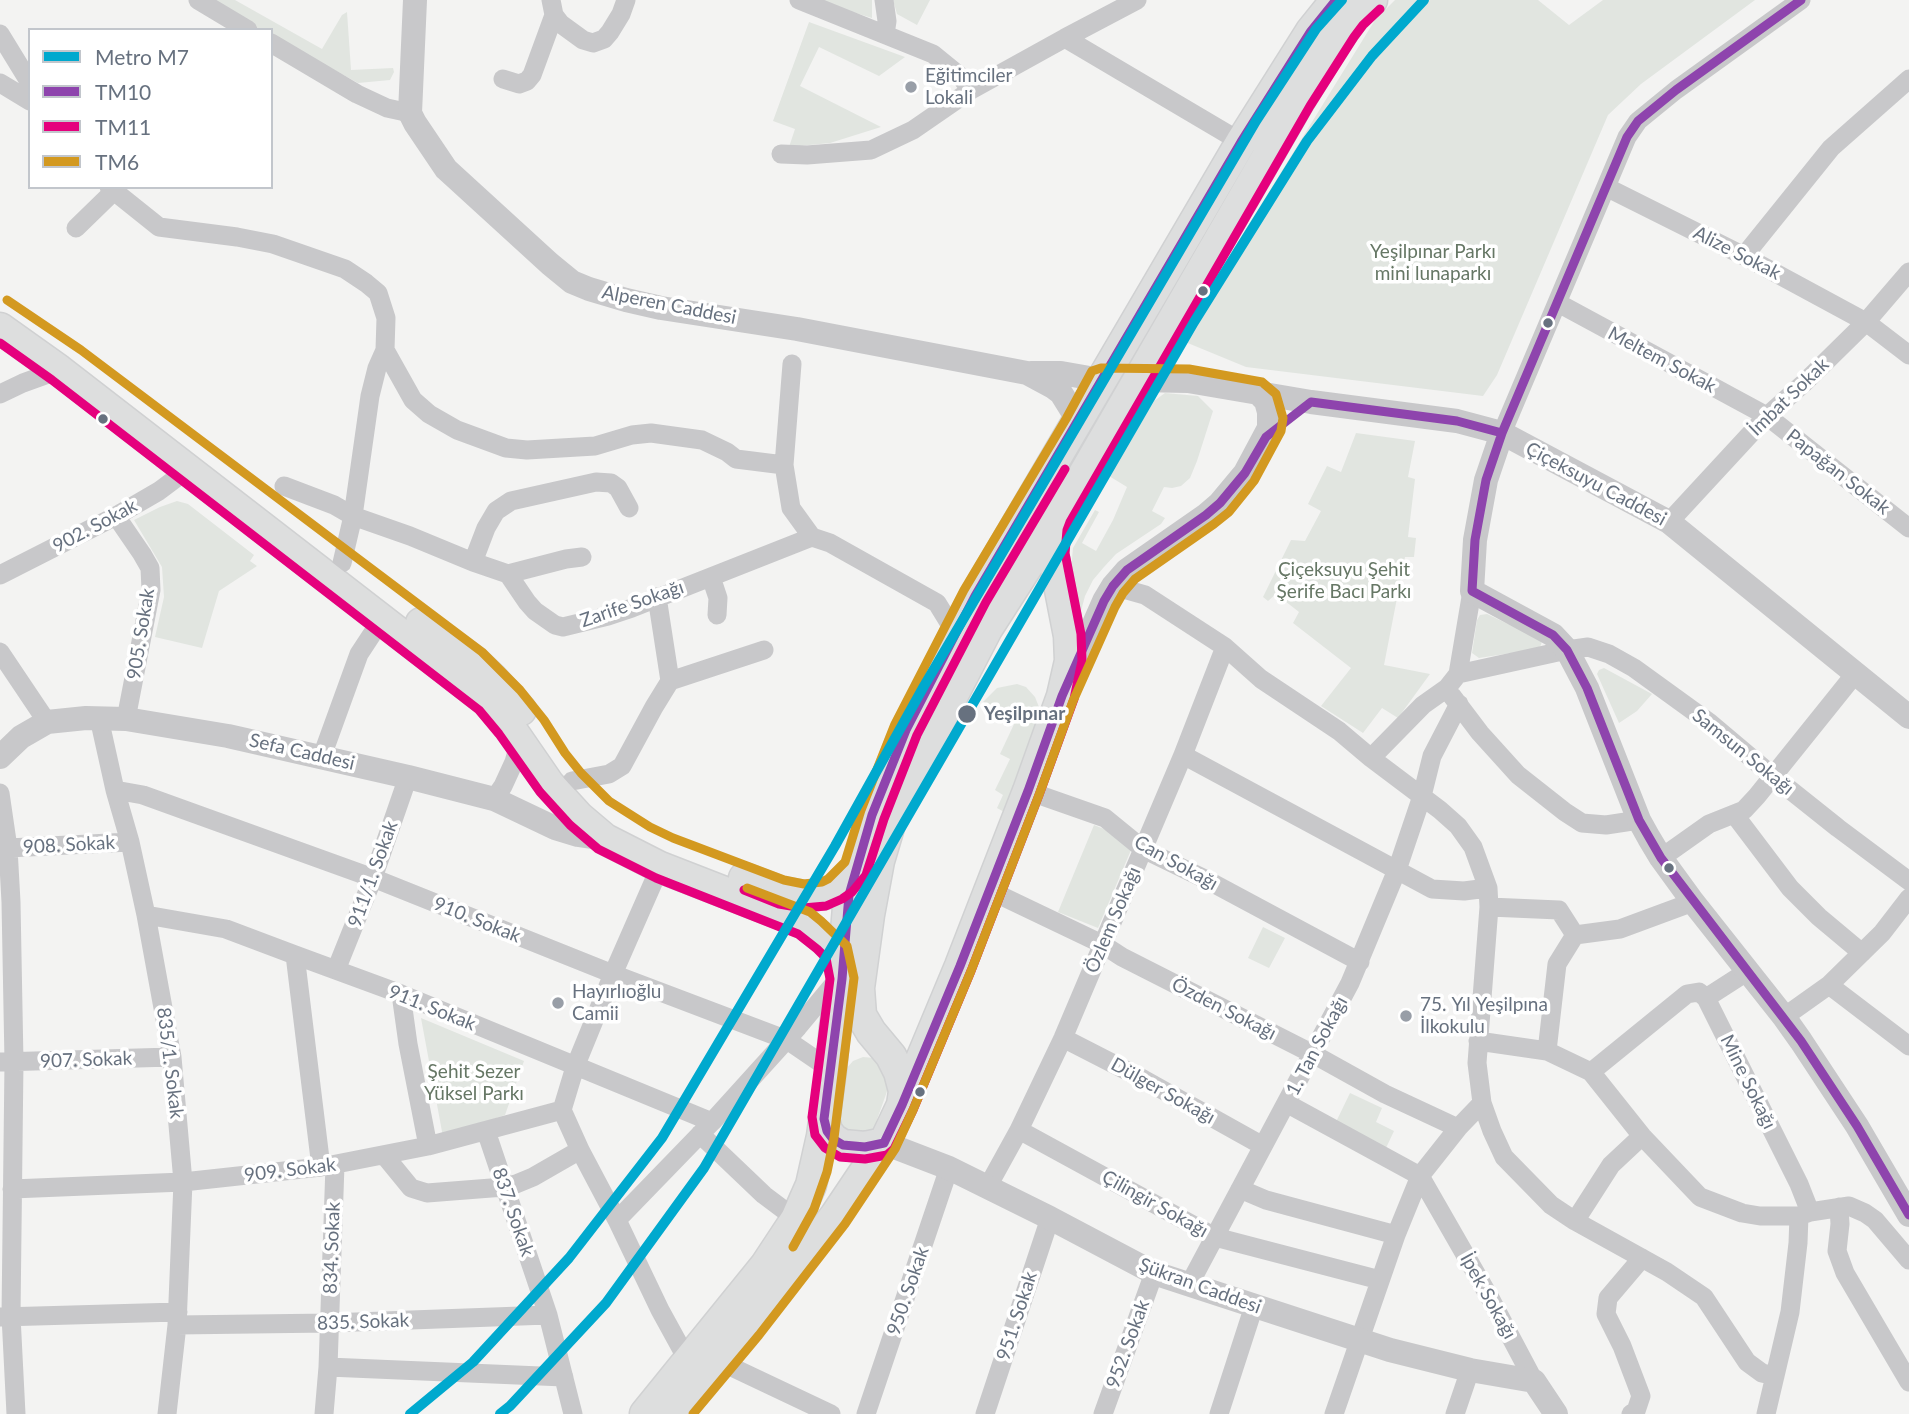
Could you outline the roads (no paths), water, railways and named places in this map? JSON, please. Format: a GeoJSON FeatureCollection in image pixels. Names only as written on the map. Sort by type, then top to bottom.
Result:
{"type":"FeatureCollection","features":[{"type":"Feature","properties":{"kind":"main road"},"geometry":{"type":"LineString","coordinates":[[902,1105],[904,1091],[899,1072],[891,1056],[861,1015],[858,917],[849,895],[872,815],[906,730],[975,596],[1241,142],[1311,31],[1336,0]]}},
{"type":"Feature","properties":{"kind":"main road"},"geometry":{"type":"LineString","coordinates":[[645,1414],[765,1266],[796,1219],[811,1185],[824,1119],[842,979],[858,917],[895,807],[987,629],[1059,517],[1335,43],[1354,17],[1372,0]]}},
{"type":"Feature","properties":{"kind":"main road"},"geometry":{"type":"LineString","coordinates":[[0,310],[74,360],[475,662],[534,726],[555,760],[601,811],[644,838],[664,858],[804,923],[837,952],[842,979]]}},
{"type":"Feature","properties":{"kind":"main road"},"geometry":{"type":"LineString","coordinates":[[0,328],[59,370],[487,701],[520,741],[549,783],[579,817],[605,839],[781,892],[804,895],[825,894],[835,889],[856,868]]}},
{"type":"Feature","properties":{"kind":"main road"},"geometry":{"type":"LineString","coordinates":[[1101,380],[1139,380]]}},
{"type":"Feature","properties":{"kind":"main road"},"geometry":{"type":"LineString","coordinates":[[677,1414],[835,1216],[884,1143],[902,1105],[960,965],[1062,696],[1070,662],[1069,636],[1053,554],[1055,527],[1059,517]]}},
{"type":"Feature","properties":{"kind":"main road"},"geometry":{"type":"LineString","coordinates":[[804,923],[824,926],[858,917]]}},
{"type":"Feature","properties":{"kind":"main road"},"geometry":{"type":"LineString","coordinates":[[831,1070],[844,1054],[862,1047],[878,1049],[891,1056]]}},
{"type":"Feature","properties":{"kind":"main road"},"geometry":{"type":"LineString","coordinates":[[824,1119],[827,1131],[843,1145],[865,1147],[884,1143]]}},
{"type":"Feature","properties":{"kind":"main road"},"geometry":{"type":"LineString","coordinates":[[811,1185],[830,1192],[836,1205],[835,1216]]}},
{"type":"Feature","properties":{"kind":"street"},"geometry":{"type":"LineString","coordinates":[[198,0],[245,28]]}},
{"type":"Feature","properties":{"kind":"street"},"geometry":{"type":"LineString","coordinates":[[273,44],[357,94],[387,108],[410,113],[414,0]]}},
{"type":"Feature","properties":{"kind":"street"},"geometry":{"type":"LineString","coordinates":[[553,7],[561,24],[583,40],[593,43],[604,39],[610,32],[626,0]]}},
{"type":"Feature","properties":{"kind":"street"},"geometry":{"type":"LineString","coordinates":[[799,0],[933,54],[960,76],[971,90]]}},
{"type":"Feature","properties":{"kind":"street"},"geometry":{"type":"LineString","coordinates":[[884,0],[887,21],[885,34]]}},
{"type":"Feature","properties":{"kind":"street"},"geometry":{"type":"LineString","coordinates":[[781,154],[807,155],[871,150],[913,130],[971,90],[1137,0]]}},
{"type":"Feature","properties":{"kind":"street"},"geometry":{"type":"LineString","coordinates":[[1639,820],[1606,825],[1582,823],[1518,775],[1480,733],[1459,704],[1452,681],[1472,591],[1475,540],[1486,480],[1502,433],[1627,137],[1638,121],[1676,90],[1801,0]]}},
{"type":"Feature","properties":{"kind":"street"},"geometry":{"type":"LineString","coordinates":[[503,79],[519,84],[532,75],[553,7]]}},
{"type":"Feature","properties":{"kind":"street"},"geometry":{"type":"LineString","coordinates":[[0,34],[28,80]]}},
{"type":"Feature","properties":{"kind":"street"},"geometry":{"type":"LineString","coordinates":[[1065,38],[1241,142]]}},
{"type":"Feature","properties":{"kind":"street"},"geometry":{"type":"LineString","coordinates":[[1744,256],[1830,148],[1909,79]]}},
{"type":"Feature","properties":{"kind":"street"},"geometry":{"type":"LineString","coordinates":[[0,83],[28,100]]}},
{"type":"Feature","properties":{"kind":"street","name":"Alperen Caddesi"},"geometry":{"type":"LineString","coordinates":[[410,113],[446,169],[572,282],[626,300],[797,328],[1027,373]]}},
{"type":"Feature","properties":{"kind":"street","name":"Alize Sokak"},"geometry":{"type":"LineString","coordinates":[[1606,187],[1866,321],[1909,355]]}},
{"type":"Feature","properties":{"kind":"street"},"geometry":{"type":"LineString","coordinates":[[76,228],[111,189],[159,227],[273,244],[345,269],[378,293],[386,318],[384,350],[370,396],[353,516],[342,563]]}},
{"type":"Feature","properties":{"kind":"street","name":"İmbat Sokak"},"geometry":{"type":"LineString","coordinates":[[1669,522],[1767,416],[1866,321],[1909,272]]}},
{"type":"Feature","properties":{"kind":"street","name":"Meltem Sokak"},"geometry":{"type":"LineString","coordinates":[[1558,303],[1767,416]]}},
{"type":"Feature","properties":{"kind":"street"},"geometry":{"type":"LineString","coordinates":[[1165,335],[1166,359],[1188,381]]}},
{"type":"Feature","properties":{"kind":"street"},"geometry":{"type":"LineString","coordinates":[[384,350],[413,400],[429,414],[457,430],[506,448],[527,450],[595,446],[632,435],[651,433],[702,440],[736,459],[783,465]]}},
{"type":"Feature","properties":{"kind":"street"},"geometry":{"type":"LineString","coordinates":[[792,363],[783,465],[792,508],[812,537],[830,543],[937,603],[956,634]]}},
{"type":"Feature","properties":{"kind":"street"},"geometry":{"type":"LineString","coordinates":[[0,394],[59,370]]}},
{"type":"Feature","properties":{"kind":"street"},"geometry":{"type":"LineString","coordinates":[[1027,373],[1061,373],[1101,380]]}},
{"type":"Feature","properties":{"kind":"street"},"geometry":{"type":"LineString","coordinates":[[1027,373],[1061,393],[1074,414],[1077,425]]}},
{"type":"Feature","properties":{"kind":"street","name":"Çiçeksuyu Caddesi"},"geometry":{"type":"LineString","coordinates":[[1139,380],[1188,381],[1311,402],[1457,421],[1502,433],[1669,522],[1909,717]]}},
{"type":"Feature","properties":{"kind":"street"},"geometry":{"type":"LineString","coordinates":[[1062,696],[1113,586],[1141,559],[1220,503],[1245,472],[1266,437],[1270,420],[1266,401],[1259,394]]}},
{"type":"Feature","properties":{"kind":"street"},"geometry":{"type":"LineString","coordinates":[[1266,437],[1311,402]]}},
{"type":"Feature","properties":{"kind":"street","name":"Papağan Sokak"},"geometry":{"type":"LineString","coordinates":[[1767,416],[1909,528]]}},
{"type":"Feature","properties":{"kind":"street","name":"902. Sokak"},"geometry":{"type":"LineString","coordinates":[[0,575],[116,516],[175,480],[182,467]]}},
{"type":"Feature","properties":{"kind":"street"},"geometry":{"type":"LineString","coordinates":[[473,562],[486,528],[496,511],[511,501],[596,482],[611,483],[618,488],[629,508]]}},
{"type":"Feature","properties":{"kind":"street"},"geometry":{"type":"LineString","coordinates":[[284,486],[353,516],[508,574],[582,557]]}},
{"type":"Feature","properties":{"kind":"street","name":"905. Sokak"},"geometry":{"type":"LineString","coordinates":[[116,516],[150,568],[151,590],[126,719]]}},
{"type":"Feature","properties":{"kind":"street","name":"Zarife Sokağı"},"geometry":{"type":"LineString","coordinates":[[508,574],[535,611],[555,625],[564,626],[608,616],[812,537]]}},
{"type":"Feature","properties":{"kind":"street"},"geometry":{"type":"LineString","coordinates":[[1141,559],[1145,595]]}},
{"type":"Feature","properties":{"kind":"street"},"geometry":{"type":"LineString","coordinates":[[711,577],[718,598],[717,615]]}},
{"type":"Feature","properties":{"kind":"street"},"geometry":{"type":"LineString","coordinates":[[937,603],[960,598],[987,577]]}},
{"type":"Feature","properties":{"kind":"street"},"geometry":{"type":"LineString","coordinates":[[1113,586],[1145,595],[1225,647],[1261,679],[1339,731],[1458,826],[1473,847],[1489,897],[1477,1063],[1482,1103],[1504,1157],[1551,1205],[1704,1297],[1747,1362],[1762,1373],[1775,1376]]}},
{"type":"Feature","properties":{"kind":"street"},"geometry":{"type":"LineString","coordinates":[[1472,591],[1553,635],[1567,650],[1587,688],[1639,820],[1661,858],[1784,1017],[1857,1125],[1909,1214]]}},
{"type":"Feature","properties":{"kind":"street"},"geometry":{"type":"LineString","coordinates":[[657,597],[670,681]]}},
{"type":"Feature","properties":{"kind":"street"},"geometry":{"type":"LineString","coordinates":[[322,756],[359,654],[382,619]]}},
{"type":"Feature","properties":{"kind":"street","name":"Özlem Sokağı"},"geometry":{"type":"LineString","coordinates":[[987,1188],[1019,1130],[1063,1038],[1183,755],[1225,647]]}},
{"type":"Feature","properties":{"kind":"street","name":"Samsun Sokağı"},"geometry":{"type":"LineString","coordinates":[[1452,681],[1567,650],[1588,647],[1609,654],[1634,668],[1710,723],[1838,828],[1909,881]]}},
{"type":"Feature","properties":{"kind":"street"},"geometry":{"type":"LineString","coordinates":[[572,781],[609,774],[622,766],[670,681],[764,650]]}},
{"type":"Feature","properties":{"kind":"street"},"geometry":{"type":"LineString","coordinates":[[0,652],[47,722]]}},
{"type":"Feature","properties":{"kind":"street"},"geometry":{"type":"LineString","coordinates":[[1661,858],[1709,824],[1744,810],[1774,777],[1855,674]]}},
{"type":"Feature","properties":{"kind":"street"},"geometry":{"type":"LineString","coordinates":[[1371,758],[1423,705],[1452,681]]}},
{"type":"Feature","properties":{"kind":"street","name":"1. Tan Sokağı"},"geometry":{"type":"LineString","coordinates":[[1189,1285],[1360,962],[1397,870],[1422,796],[1432,756],[1459,704]]}},
{"type":"Feature","properties":{"kind":"street","name":"835/1. Sokak"},"geometry":{"type":"LineString","coordinates":[[99,718],[146,915],[172,1057],[183,1182],[177,1318],[167,1414]]}},
{"type":"Feature","properties":{"kind":"street","name":"Sefa Caddesi"},"geometry":{"type":"LineString","coordinates":[[0,757],[21,737],[47,722],[126,719],[228,736],[408,777],[494,799],[555,828],[605,839]]}},
{"type":"Feature","properties":{"kind":"street"},"geometry":{"type":"LineString","coordinates":[[494,799],[509,774],[520,741]]}},
{"type":"Feature","properties":{"kind":"street"},"geometry":{"type":"LineString","coordinates":[[1183,755],[1432,889],[1464,891],[1559,910],[1575,935]]}},
{"type":"Feature","properties":{"kind":"street","name":"911/1. Sokak"},"geometry":{"type":"LineString","coordinates":[[336,970],[373,878],[408,777]]}},
{"type":"Feature","properties":{"kind":"street","name":"910. Sokak"},"geometry":{"type":"LineString","coordinates":[[115,790],[144,795],[373,878],[787,1040],[831,1070]]}},
{"type":"Feature","properties":{"kind":"street","name":"Can Sokağı"},"geometry":{"type":"LineString","coordinates":[[1028,791],[1105,818],[1143,849],[1360,962]]}},
{"type":"Feature","properties":{"kind":"street"},"geometry":{"type":"LineString","coordinates":[[0,793],[8,848],[7,1062],[12,1189],[6,1317],[16,1414]]}},
{"type":"Feature","properties":{"kind":"street"},"geometry":{"type":"LineString","coordinates":[[1734,814],[1790,888],[1862,953]]}},
{"type":"Feature","properties":{"kind":"street","name":"908. Sokak"},"geometry":{"type":"LineString","coordinates":[[8,848],[130,842]]}},
{"type":"Feature","properties":{"kind":"street"},"geometry":{"type":"LineString","coordinates":[[664,858],[575,1067],[562,1110],[660,1310],[688,1361]]}},
{"type":"Feature","properties":{"kind":"street","name":"Özden Sokağı"},"geometry":{"type":"LineString","coordinates":[[989,890],[1102,944],[1122,957],[1313,1054],[1385,1094],[1458,1128]]}},
{"type":"Feature","properties":{"kind":"street"},"geometry":{"type":"LineString","coordinates":[[1784,1017],[1829,985],[1882,933],[1909,898]]}},
{"type":"Feature","properties":{"kind":"street"},"geometry":{"type":"LineString","coordinates":[[1575,935],[1620,929],[1693,902]]}},
{"type":"Feature","properties":{"kind":"street","name":"911. Sokak"},"geometry":{"type":"LineString","coordinates":[[146,915],[226,929],[401,994],[575,1067],[706,1128],[764,1195],[796,1219]]}},
{"type":"Feature","properties":{"kind":"street"},"geometry":{"type":"LineString","coordinates":[[1546,1051],[1557,964],[1575,935]]}},
{"type":"Feature","properties":{"kind":"street","name":"834. Sokak"},"geometry":{"type":"LineString","coordinates":[[295,955],[328,1166],[329,1323],[324,1414]]}},
{"type":"Feature","properties":{"kind":"street"},"geometry":{"type":"LineString","coordinates":[[1591,1072],[1687,994],[1699,992],[1706,998],[1748,971]]}},
{"type":"Feature","properties":{"kind":"street"},"geometry":{"type":"LineString","coordinates":[[617,1220],[787,1040],[833,985],[842,979]]}},
{"type":"Feature","properties":{"kind":"street"},"geometry":{"type":"LineString","coordinates":[[1829,985],[1909,1046]]}},
{"type":"Feature","properties":{"kind":"street"},"geometry":{"type":"LineString","coordinates":[[401,994],[428,1146]]}},
{"type":"Feature","properties":{"kind":"street","name":"Mine Sokağı"},"geometry":{"type":"LineString","coordinates":[[1706,998],[1799,1184],[1805,1214]]}},
{"type":"Feature","properties":{"kind":"street","name":"Dülger Sokağı"},"geometry":{"type":"LineString","coordinates":[[1063,1038],[1143,1079],[1262,1146]]}},
{"type":"Feature","properties":{"kind":"street"},"geometry":{"type":"LineString","coordinates":[[1478,1041],[1546,1051],[1591,1072],[1642,1136],[1700,1197],[1742,1213],[1760,1216],[1805,1214],[1849,1206],[1875,1220],[1909,1260]]}},
{"type":"Feature","properties":{"kind":"street","name":"907. Sokak"},"geometry":{"type":"LineString","coordinates":[[7,1062],[172,1057]]}},
{"type":"Feature","properties":{"kind":"street"},"geometry":{"type":"LineString","coordinates":[[1286,1103],[1420,1176]]}},
{"type":"Feature","properties":{"kind":"street"},"geometry":{"type":"LineString","coordinates":[[1334,1414],[1396,1235],[1420,1176],[1458,1128],[1482,1103]]}},
{"type":"Feature","properties":{"kind":"street","name":"909. Sokak"},"geometry":{"type":"LineString","coordinates":[[12,1189],[183,1182],[328,1166],[428,1146],[562,1110]]}},
{"type":"Feature","properties":{"kind":"street","name":"Çilingir Sokağı"},"geometry":{"type":"LineString","coordinates":[[1019,1130],[1215,1237],[1380,1280]]}},
{"type":"Feature","properties":{"kind":"street","name":"837. Sokak"},"geometry":{"type":"LineString","coordinates":[[486,1131],[548,1315],[573,1414]]}},
{"type":"Feature","properties":{"kind":"street"},"geometry":{"type":"LineString","coordinates":[[1574,1221],[1611,1165],[1642,1136]]}},
{"type":"Feature","properties":{"kind":"street","name":"Şükran Caddesi"},"geometry":{"type":"LineString","coordinates":[[884,1143],[935,1161],[1154,1273],[1390,1350],[1470,1370],[1534,1381]]}},
{"type":"Feature","properties":{"kind":"street"},"geometry":{"type":"LineString","coordinates":[[384,1155],[411,1188],[427,1193],[504,1187],[533,1177],[580,1150]]}},
{"type":"Feature","properties":{"kind":"street","name":"950. Sokak"},"geometry":{"type":"LineString","coordinates":[[866,1414],[949,1168]]}},
{"type":"Feature","properties":{"kind":"street","name":"İpek Sokağı"},"geometry":{"type":"LineString","coordinates":[[1420,1176],[1534,1381],[1556,1414]]}},
{"type":"Feature","properties":{"kind":"street"},"geometry":{"type":"LineString","coordinates":[[1240,1189],[1266,1200],[1396,1235]]}},
{"type":"Feature","properties":{"kind":"street"},"geometry":{"type":"LineString","coordinates":[[1839,1207],[1837,1251],[1845,1273],[1909,1382]]}},
{"type":"Feature","properties":{"kind":"street"},"geometry":{"type":"LineString","coordinates":[[1766,1414],[1790,1312],[1798,1243],[1805,1214]]}},
{"type":"Feature","properties":{"kind":"street","name":"951. Sokak"},"geometry":{"type":"LineString","coordinates":[[985,1414],[1050,1218]]}},
{"type":"Feature","properties":{"kind":"street"},"geometry":{"type":"LineString","coordinates":[[1631,1414],[1636,1411],[1640,1396],[1622,1346],[1606,1314],[1608,1298],[1642,1258]]}},
{"type":"Feature","properties":{"kind":"street","name":"952. Sokak"},"geometry":{"type":"LineString","coordinates":[[1103,1414],[1154,1273]]}},
{"type":"Feature","properties":{"kind":"street"},"geometry":{"type":"LineString","coordinates":[[1219,1414],[1254,1306]]}},
{"type":"Feature","properties":{"kind":"street","name":"835. Sokak"},"geometry":{"type":"LineString","coordinates":[[6,1317],[177,1318],[329,1323],[548,1315]]}},
{"type":"Feature","properties":{"kind":"street"},"geometry":{"type":"LineString","coordinates":[[721,1362],[831,1414]]}},
{"type":"Feature","properties":{"kind":"street"},"geometry":{"type":"LineString","coordinates":[[328,1367],[564,1377]]}},
{"type":"Feature","properties":{"kind":"street"},"geometry":{"type":"LineString","coordinates":[[1455,1414],[1470,1370]]}},
{"type":"Feature","properties":{"kind":"metro line","name":"M7"},"geometry":{"type":"LineString","coordinates":[[410,1414],[473,1362],[569,1258],[662,1138],[835,846],[924,686],[1256,121],[1316,29],[1342,0]]}},
{"type":"Feature","properties":{"kind":"metro line","name":"M7"},"geometry":{"type":"LineString","coordinates":[[500,1414],[606,1303],[704,1168],[1194,322],[1307,141],[1372,56],[1424,0]]}},
{"type":"Feature","properties":{"kind":"place","name":"Eğitimciler Lokali"},"geometry":{"type":"Point","coordinates":[911,87]}},
{"type":"Feature","properties":{"kind":"place","name":"Yeşilpınar"},"geometry":{"type":"Point","coordinates":[967,714]}},
{"type":"Feature","properties":{"kind":"place","name":"Hayırlıoğlu Camii"},"geometry":{"type":"Point","coordinates":[558,1003]}},
{"type":"Feature","properties":{"kind":"place","name":"75. Yıl Yeşilpına İlkokulu"},"geometry":{"type":"Point","coordinates":[1406,1016]}},
{"type":"Feature","properties":{"kind":"park label","name":"Yeşilpınar Parkı mini lunaparkı"},"geometry":{"type":"Point","coordinates":[1433,263]}},
{"type":"Feature","properties":{"kind":"park label","name":"Çiçeksuyu Şehit Şerife Bacı Parkı"},"geometry":{"type":"Point","coordinates":[1344,581]}},
{"type":"Feature","properties":{"kind":"park label","name":"Şehit Sezer Yüksel Parkı"},"geometry":{"type":"Point","coordinates":[474,1083]}}]}
